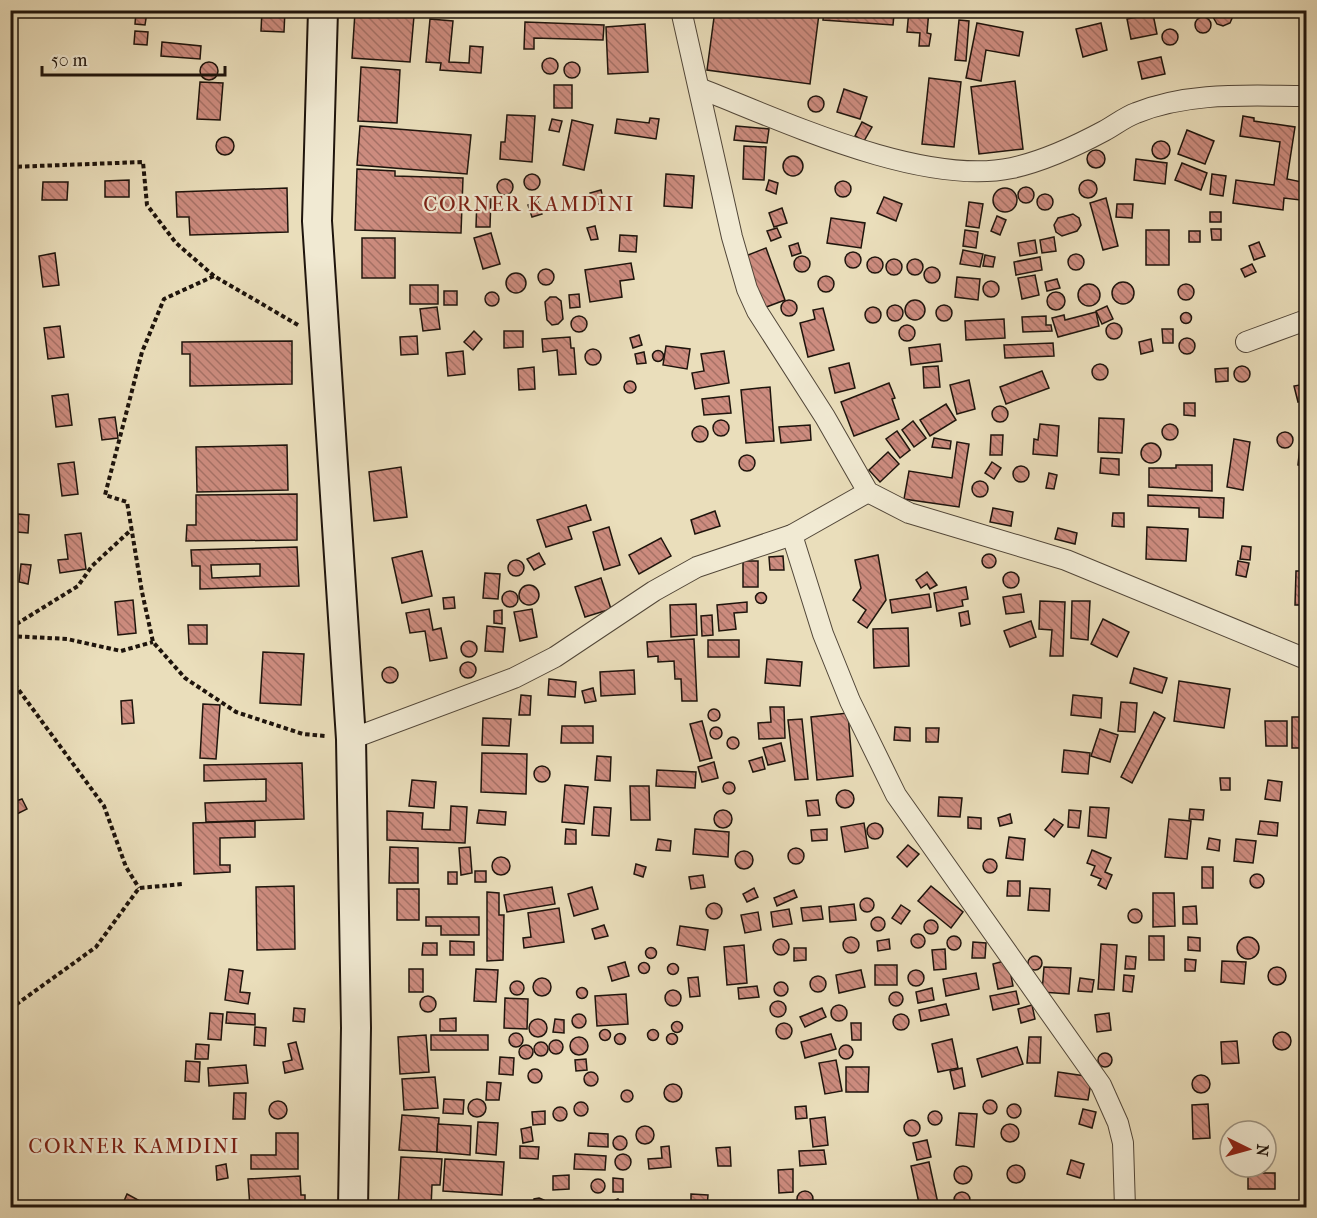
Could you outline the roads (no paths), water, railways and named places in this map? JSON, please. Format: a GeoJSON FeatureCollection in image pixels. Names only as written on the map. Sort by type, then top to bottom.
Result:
{"type":"FeatureCollection","features":[{"type":"Feature","properties":{"kind":"street"},"geometry":{"type":"LineString","coordinates":[[322,10],[317,221],[351,739],[356,1028],[353,1208]]}},
{"type":"Feature","properties":{"kind":"street"},"geometry":{"type":"LineString","coordinates":[[681,10],[732,237],[747,289],[757,311],[825,417],[868,492],[909,513],[1066,560],[1306,659]]}},
{"type":"Feature","properties":{"kind":"street"},"geometry":{"type":"LineString","coordinates":[[699,88],[783,121],[909,164],[961,171],[1010,169],[1042,160],[1134,113],[1164,103],[1222,96],[1306,96]]}},
{"type":"Feature","properties":{"kind":"street"},"geometry":{"type":"LineString","coordinates":[[1246,342],[1306,320]]}},
{"type":"Feature","properties":{"kind":"street"},"geometry":{"type":"LineString","coordinates":[[351,739],[514,678],[555,657],[654,591],[697,567],[792,535],[868,492]]}},
{"type":"Feature","properties":{"kind":"street"},"geometry":{"type":"LineString","coordinates":[[792,535],[823,634],[850,701],[897,795],[1101,1085],[1118,1123],[1123,1143],[1125,1208]]}},
{"type":"Feature","properties":{"kind":"district","name":"CORNER KAMDINI"},"geometry":{"type":"Point","coordinates":[529,204]}},
{"type":"Feature","properties":{"kind":"district","name":"CORNER KAMDINI"},"geometry":{"type":"Point","coordinates":[134,1146]}}]}
